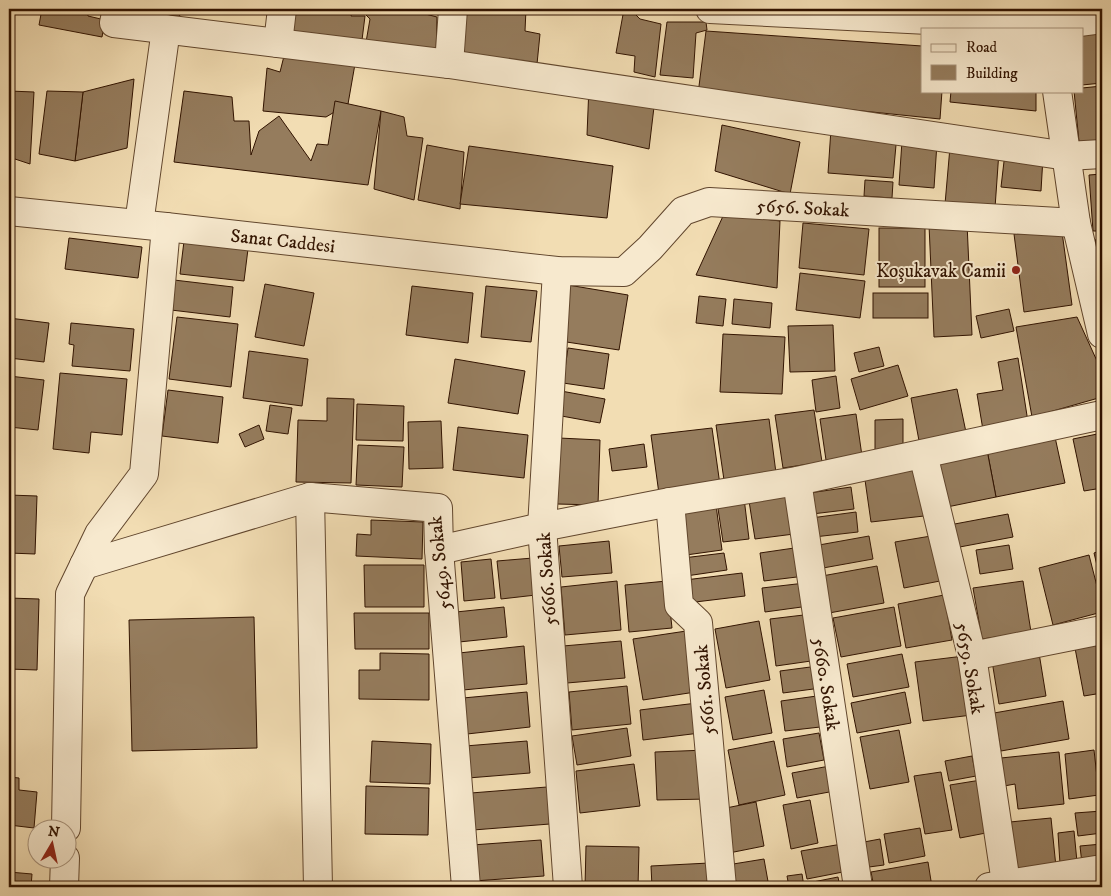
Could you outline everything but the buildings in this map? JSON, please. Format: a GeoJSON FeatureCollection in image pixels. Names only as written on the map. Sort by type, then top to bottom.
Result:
{"type":"FeatureCollection","features":[{"type":"Feature","properties":{"kind":"street"},"geometry":{"type":"LineString","coordinates":[[278,43],[282,9]]}},
{"type":"Feature","properties":{"kind":"street"},"geometry":{"type":"LineString","coordinates":[[449,64],[453,9]]}},
{"type":"Feature","properties":{"kind":"street"},"geometry":{"type":"LineString","coordinates":[[710,9],[1047,21],[1102,19]]}},
{"type":"Feature","properties":{"kind":"street"},"geometry":{"type":"LineString","coordinates":[[115,16],[166,29],[449,64],[1067,156],[1102,154]]}},
{"type":"Feature","properties":{"kind":"street"},"geometry":{"type":"LineString","coordinates":[[139,224],[166,29]]}},
{"type":"Feature","properties":{"kind":"street"},"geometry":{"type":"LineString","coordinates":[[1057,92],[1076,223],[1102,334]]}},
{"type":"Feature","properties":{"kind":"street","name":"5656. Sokak"},"geometry":{"type":"LineString","coordinates":[[557,271],[624,272],[650,248],[683,210],[709,202],[1076,223]]}},
{"type":"Feature","properties":{"kind":"street","name":"Sanat Caddesi"},"geometry":{"type":"LineString","coordinates":[[9,211],[557,271]]}},
{"type":"Feature","properties":{"kind":"street"},"geometry":{"type":"LineString","coordinates":[[66,818],[70,594],[99,534],[144,474],[166,227]]}},
{"type":"Feature","properties":{"kind":"street","name":"5666. Sokak"},"geometry":{"type":"LineString","coordinates":[[557,271],[542,527],[568,887]]}},
{"type":"Feature","properties":{"kind":"street"},"geometry":{"type":"LineString","coordinates":[[439,550],[542,527],[670,502],[797,481],[1102,415]]}},
{"type":"Feature","properties":{"kind":"street","name":"5659. Sokak"},"geometry":{"type":"LineString","coordinates":[[924,454],[972,656],[996,885]]}},
{"type":"Feature","properties":{"kind":"street","name":"5660. Sokak"},"geometry":{"type":"LineString","coordinates":[[797,481],[858,887]]}},
{"type":"Feature","properties":{"kind":"street"},"geometry":{"type":"LineString","coordinates":[[310,498],[318,887]]}},
{"type":"Feature","properties":{"kind":"street","name":"5649. Sokak"},"geometry":{"type":"LineString","coordinates":[[84,565],[310,498],[438,508],[439,550],[466,887]]}},
{"type":"Feature","properties":{"kind":"street","name":"5661. Sokak"},"geometry":{"type":"LineString","coordinates":[[670,502],[679,605],[698,623],[722,887]]}},
{"type":"Feature","properties":{"kind":"street"},"geometry":{"type":"LineString","coordinates":[[972,656],[1102,630]]}},
{"type":"Feature","properties":{"kind":"street"},"geometry":{"type":"LineString","coordinates":[[64,887],[65,868]]}},
{"type":"Feature","properties":{"kind":"street"},"geometry":{"type":"LineString","coordinates":[[996,885],[1102,869]]}},
{"type":"Feature","properties":{"kind":"place","name":"Koşukavak Camii"},"geometry":{"type":"Point","coordinates":[1016,270]}}]}
